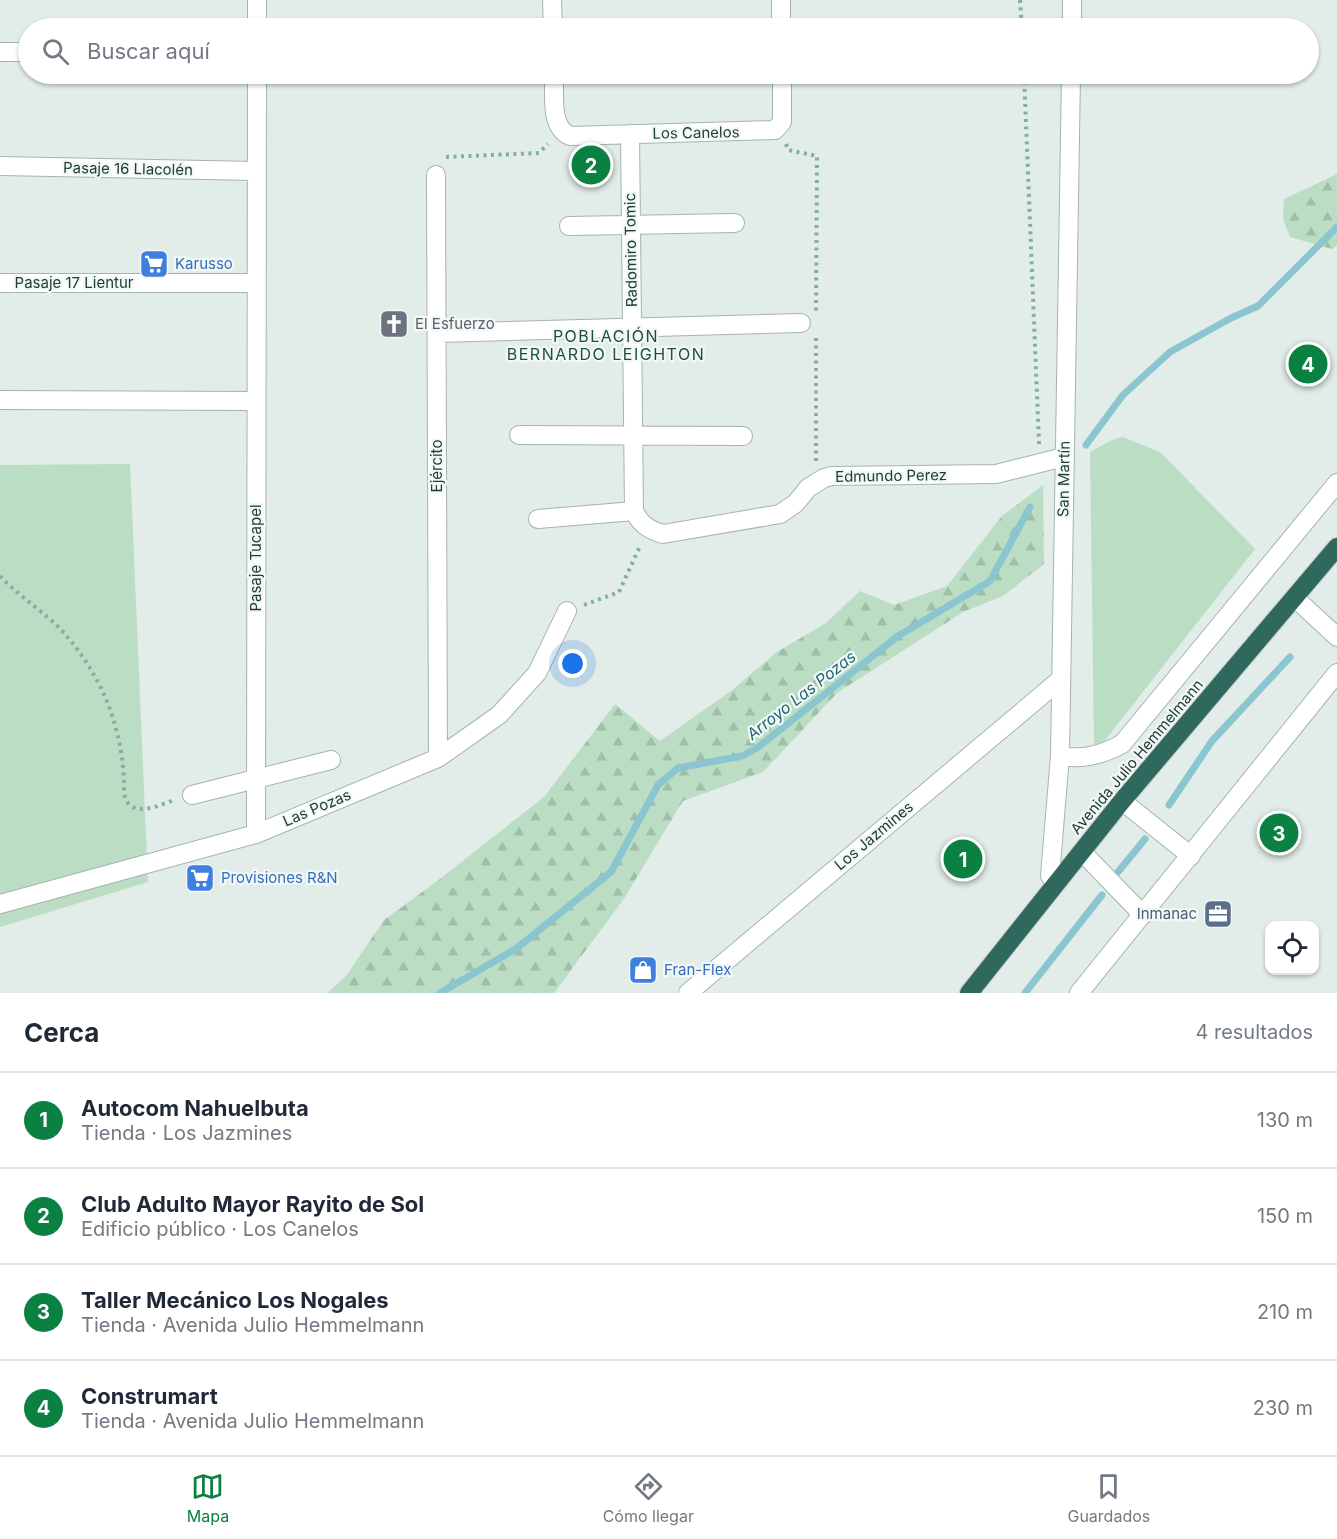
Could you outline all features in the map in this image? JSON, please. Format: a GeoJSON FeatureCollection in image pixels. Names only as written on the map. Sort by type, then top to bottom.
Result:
{"type":"FeatureCollection","features":[{"type":"Feature","properties":{"kind":"highway","name":"Avenida Julio Hemmelmann"},"geometry":{"type":"LineString","coordinates":[[969,993],[1122,801],[1337,547]]}},
{"type":"Feature","properties":{"kind":"street"},"geometry":{"type":"LineString","coordinates":[[257,0],[257,18]]}},
{"type":"Feature","properties":{"kind":"street"},"geometry":{"type":"LineString","coordinates":[[552,0],[553,18]]}},
{"type":"Feature","properties":{"kind":"street"},"geometry":{"type":"LineString","coordinates":[[781,0],[781,18]]}},
{"type":"Feature","properties":{"kind":"street"},"geometry":{"type":"LineString","coordinates":[[1072,0],[1072,18]]}},
{"type":"Feature","properties":{"kind":"street"},"geometry":{"type":"LineString","coordinates":[[0,52],[18,52]]}},
{"type":"Feature","properties":{"kind":"street","name":"Pasaje Tucapel"},"geometry":{"type":"LineString","coordinates":[[256,834],[257,84]]}},
{"type":"Feature","properties":{"kind":"street"},"geometry":{"type":"LineString","coordinates":[[554,84],[556,123],[560,130]]}},
{"type":"Feature","properties":{"kind":"street"},"geometry":{"type":"LineString","coordinates":[[779,126],[782,119],[782,84]]}},
{"type":"Feature","properties":{"kind":"street","name":"San Martín"},"geometry":{"type":"LineString","coordinates":[[1056,882],[1050,876],[1060,756],[1071,84]]}},
{"type":"Feature","properties":{"kind":"street","name":"Los Canelos"},"geometry":{"type":"LineString","coordinates":[[560,130],[570,136],[769,131],[779,126]]}},
{"type":"Feature","properties":{"kind":"street","name":"Radomiro Tomic"},"geometry":{"type":"LineString","coordinates":[[630,134],[634,511]]}},
{"type":"Feature","properties":{"kind":"street","name":"Pasaje 16 Llacolén"},"geometry":{"type":"LineString","coordinates":[[0,166],[257,171]]}},
{"type":"Feature","properties":{"kind":"street","name":"Ejército"},"geometry":{"type":"LineString","coordinates":[[436,175],[438,758]]}},
{"type":"Feature","properties":{"kind":"street"},"geometry":{"type":"LineString","coordinates":[[569,226],[735,223]]}},
{"type":"Feature","properties":{"kind":"street","name":"Pasaje 17 Lientur"},"geometry":{"type":"LineString","coordinates":[[0,283],[256,283]]}},
{"type":"Feature","properties":{"kind":"street"},"geometry":{"type":"LineString","coordinates":[[437,333],[811,321]]}},
{"type":"Feature","properties":{"kind":"street"},"geometry":{"type":"LineString","coordinates":[[0,400],[256,401]]}},
{"type":"Feature","properties":{"kind":"street"},"geometry":{"type":"LineString","coordinates":[[519,435],[743,436]]}},
{"type":"Feature","properties":{"kind":"street","name":"Edmundo Perez"},"geometry":{"type":"LineString","coordinates":[[648,529],[663,534],[770,518],[789,509],[816,482],[832,476],[996,474],[1064,457]]}},
{"type":"Feature","properties":{"kind":"street"},"geometry":{"type":"LineString","coordinates":[[1060,756],[1093,757],[1109,752],[1122,744],[1337,483]]}},
{"type":"Feature","properties":{"kind":"street"},"geometry":{"type":"LineString","coordinates":[[538,519],[634,511],[637,518],[648,529]]}},
{"type":"Feature","properties":{"kind":"street"},"geometry":{"type":"LineString","coordinates":[[1295,598],[1337,637]]}},
{"type":"Feature","properties":{"kind":"street","name":"Las Pozas"},"geometry":{"type":"LineString","coordinates":[[0,904],[256,834],[438,758],[499,715],[537,673],[567,611]]}},
{"type":"Feature","properties":{"kind":"street"},"geometry":{"type":"LineString","coordinates":[[1079,993],[1337,673]]}},
{"type":"Feature","properties":{"kind":"street","name":"Los Jazmines"},"geometry":{"type":"LineString","coordinates":[[688,993],[1061,680]]}},
{"type":"Feature","properties":{"kind":"street"},"geometry":{"type":"LineString","coordinates":[[192,795],[331,760]]}},
{"type":"Feature","properties":{"kind":"street"},"geometry":{"type":"LineString","coordinates":[[1122,801],[1191,856]]}},
{"type":"Feature","properties":{"kind":"street"},"geometry":{"type":"LineString","coordinates":[[1082,852],[1143,915]]}},
{"type":"Feature","properties":{"kind":"path"},"geometry":{"type":"LineString","coordinates":[[1020,0],[1021,18]]}},
{"type":"Feature","properties":{"kind":"path"},"geometry":{"type":"LineString","coordinates":[[1023,84],[1040,463]]}},
{"type":"Feature","properties":{"kind":"path"},"geometry":{"type":"LineString","coordinates":[[779,126],[788,150],[817,156],[811,321],[816,482]]}},
{"type":"Feature","properties":{"kind":"path"},"geometry":{"type":"LineString","coordinates":[[436,175],[435,157],[539,153],[560,130]]}},
{"type":"Feature","properties":{"kind":"path"},"geometry":{"type":"LineString","coordinates":[[567,611],[619,592],[648,529]]}},
{"type":"Feature","properties":{"kind":"path"},"geometry":{"type":"LineString","coordinates":[[0,576],[62,632],[97,680],[120,747],[124,794],[129,804],[145,809],[192,795]]}},
{"type":"Feature","properties":{"kind":"green space"},"geometry":{"type":"Polygon","coordinates":[[[1337,174],[1337,245],[1332,249],[1290,237],[1283,219],[1284,199],[1337,174]]]}},
{"type":"Feature","properties":{"kind":"green space"},"geometry":{"type":"Polygon","coordinates":[[[1123,437],[1160,452],[1255,549],[1102,744],[1094,744],[1090,452],[1123,437]]]}},
{"type":"Feature","properties":{"kind":"green space"},"geometry":{"type":"Polygon","coordinates":[[[130,464],[148,882],[0,927],[0,465],[130,464]]]}},
{"type":"Feature","properties":{"kind":"green space"},"geometry":{"type":"Polygon","coordinates":[[[1043,485],[1044,564],[1003,596],[963,612],[837,693],[763,772],[683,801],[623,900],[554,993],[327,993],[346,976],[384,920],[544,797],[615,704],[660,741],[731,691],[777,652],[826,623],[860,591],[894,605],[947,586],[1002,516],[1043,485]]]}},
{"type":"Feature","properties":{"kind":"waterway","name":"Arroyo Las Pozas"},"geometry":{"type":"LineString","coordinates":[[1086,445],[1123,395],[1170,352],[1231,318],[1258,306],[1337,227]]}},
{"type":"Feature","properties":{"kind":"waterway","name":"Arroyo Las Pozas"},"geometry":{"type":"LineString","coordinates":[[440,993],[517,948],[611,872],[658,785],[678,768],[742,756],[757,748],[898,636],[990,581],[1030,507]]}},
{"type":"Feature","properties":{"kind":"waterway"},"geometry":{"type":"LineString","coordinates":[[1169,805],[1212,741],[1290,657]]}},
{"type":"Feature","properties":{"kind":"waterway"},"geometry":{"type":"LineString","coordinates":[[1118,872],[1145,839]]}},
{"type":"Feature","properties":{"kind":"waterway"},"geometry":{"type":"LineString","coordinates":[[1025,993],[1102,895]]}},
{"type":"Feature","properties":{"kind":"place","name":"Club Adulto Mayor Rayito de Sol"},"geometry":{"type":"Point","coordinates":[591,165]}},
{"type":"Feature","properties":{"kind":"place","name":"Karusso"},"geometry":{"type":"Point","coordinates":[154,264]}},
{"type":"Feature","properties":{"kind":"place","name":"El Esfuerzo"},"geometry":{"type":"Point","coordinates":[394,324]}},
{"type":"Feature","properties":{"kind":"place","name":"Construmart"},"geometry":{"type":"Point","coordinates":[1308,364]}},
{"type":"Feature","properties":{"kind":"place","name":"Taller Mecánico Los Nogales"},"geometry":{"type":"Point","coordinates":[1279,833]}},
{"type":"Feature","properties":{"kind":"place","name":"Autocom Nahuelbuta"},"geometry":{"type":"Point","coordinates":[963,859]}},
{"type":"Feature","properties":{"kind":"place","name":"Provisiones R&N"},"geometry":{"type":"Point","coordinates":[200,878]}},
{"type":"Feature","properties":{"kind":"place","name":"Inmanac"},"geometry":{"type":"Point","coordinates":[1218,914]}},
{"type":"Feature","properties":{"kind":"place","name":"Fran-Flex"},"geometry":{"type":"Point","coordinates":[643,970]}},
{"type":"Feature","properties":{"kind":"district","name":"POBLACIÓN BERNARDO LEIGHTON"},"geometry":{"type":"Point","coordinates":[606,345]}}]}
